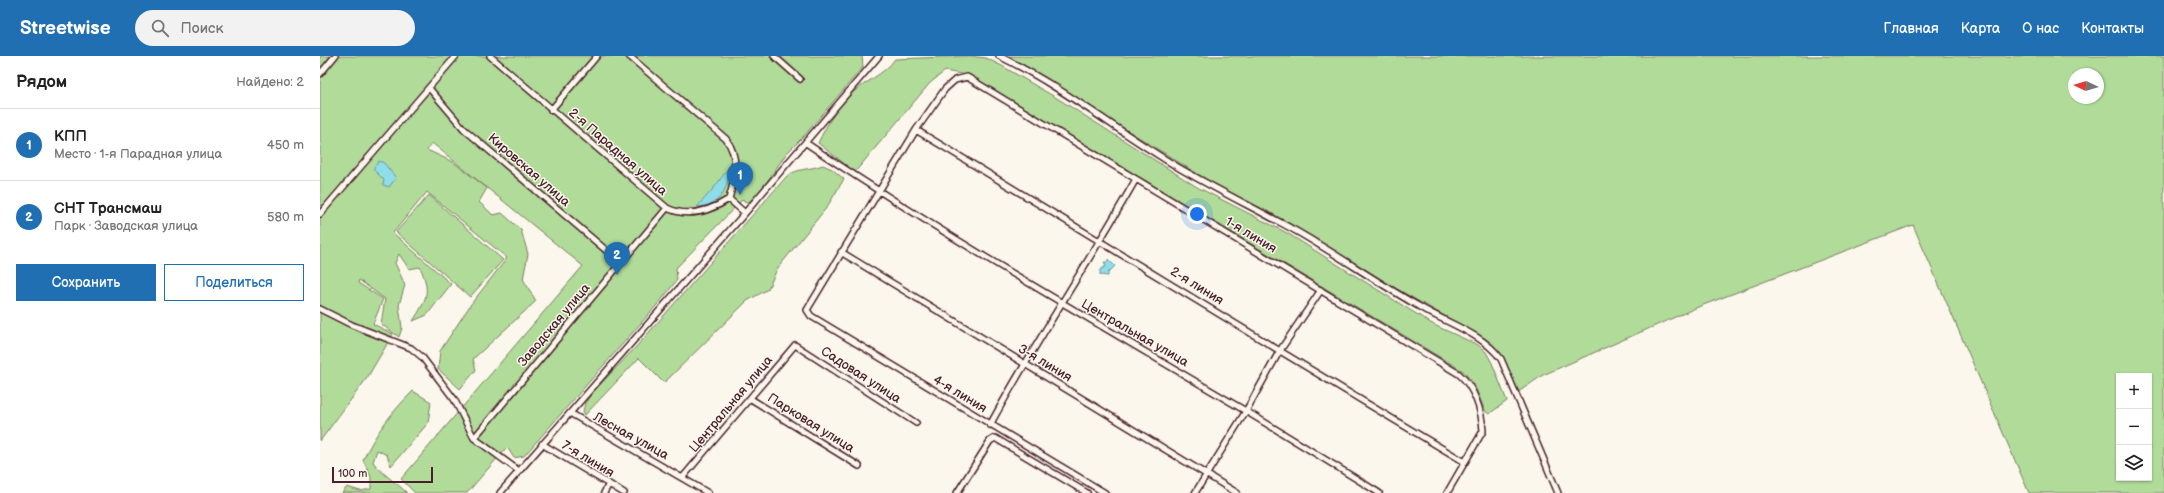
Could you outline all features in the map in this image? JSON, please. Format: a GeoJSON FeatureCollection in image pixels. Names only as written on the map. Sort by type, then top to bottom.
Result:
{"type":"FeatureCollection","features":[{"type":"Feature","properties":{"kind":"street"},"geometry":{"type":"LineString","coordinates":[[320,74],[336,56]]}},
{"type":"Feature","properties":{"kind":"street"},"geometry":{"type":"LineString","coordinates":[[320,214],[456,56]]}},
{"type":"Feature","properties":{"kind":"street","name":"2-я Парадная улица"},"geometry":{"type":"LineString","coordinates":[[490,56],[551,110],[667,208],[684,214],[694,213],[719,205],[729,199]]}},
{"type":"Feature","properties":{"kind":"street"},"geometry":{"type":"LineString","coordinates":[[551,110],[597,56]]}},
{"type":"Feature","properties":{"kind":"street"},"geometry":{"type":"LineString","coordinates":[[629,56],[730,144],[733,149],[735,162],[729,199],[745,213]]}},
{"type":"Feature","properties":{"kind":"street"},"geometry":{"type":"LineString","coordinates":[[774,56],[800,79]]}},
{"type":"Feature","properties":{"kind":"street"},"geometry":{"type":"LineString","coordinates":[[500,493],[806,143],[879,56]]}},
{"type":"Feature","properties":{"kind":"street"},"geometry":{"type":"LineString","coordinates":[[999,56],[1032,73],[1180,168],[1235,200],[1297,232],[1420,308],[1488,345],[1501,359],[1558,493]]}},
{"type":"Feature","properties":{"kind":"street","name":"1-я линия"},"geometry":{"type":"LineString","coordinates":[[916,130],[945,89],[955,80],[967,77],[1321,290],[1459,374],[1467,381],[1482,420],[1483,431],[1465,462]]}},
{"type":"Feature","properties":{"kind":"street","name":"Кировская улица"},"geometry":{"type":"LineString","coordinates":[[429,88],[464,129],[621,263]]}},
{"type":"Feature","properties":{"kind":"street"},"geometry":{"type":"LineString","coordinates":[[841,252],[916,130]]}},
{"type":"Feature","properties":{"kind":"street","name":"2-я линия"},"geometry":{"type":"LineString","coordinates":[[916,130],[1100,241],[1279,352],[1465,462]]}},
{"type":"Feature","properties":{"kind":"street","name":"Центральная улица"},"geometry":{"type":"LineString","coordinates":[[806,143],[879,191],[1061,302],[1246,411],[1379,493]]}},
{"type":"Feature","properties":{"kind":"street"},"geometry":{"type":"LineString","coordinates":[[990,425],[1024,363],[1100,241],[1136,179]]}},
{"type":"Feature","properties":{"kind":"street","name":"Заводская улица"},"geometry":{"type":"LineString","coordinates":[[474,438],[667,208]]}},
{"type":"Feature","properties":{"kind":"street","name":"4-я линия"},"geometry":{"type":"LineString","coordinates":[[841,252],[807,310],[811,316],[1105,493]]}},
{"type":"Feature","properties":{"kind":"street","name":"3-я линия"},"geometry":{"type":"LineString","coordinates":[[841,252],[1237,493]]}},
{"type":"Feature","properties":{"kind":"street"},"geometry":{"type":"LineString","coordinates":[[1195,493],[1246,411],[1279,352],[1321,290]]}},
{"type":"Feature","properties":{"kind":"street"},"geometry":{"type":"LineString","coordinates":[[320,309],[352,325],[411,348],[430,367],[454,399],[474,438],[519,471]]}},
{"type":"Feature","properties":{"kind":"street","name":"Центральная улица"},"geometry":{"type":"LineString","coordinates":[[683,477],[795,346]]}},
{"type":"Feature","properties":{"kind":"street","name":"Садовая улица"},"geometry":{"type":"LineString","coordinates":[[795,346],[916,423]]}},
{"type":"Feature","properties":{"kind":"street","name":"Парковая улица"},"geometry":{"type":"LineString","coordinates":[[751,399],[859,466]]}},
{"type":"Feature","properties":{"kind":"street","name":"Лесная улица"},"geometry":{"type":"LineString","coordinates":[[570,413],[683,477],[708,493]]}},
{"type":"Feature","properties":{"kind":"street"},"geometry":{"type":"LineString","coordinates":[[958,493],[990,441],[995,438],[1087,493]]}},
{"type":"Feature","properties":{"kind":"street","name":"7-я линия"},"geometry":{"type":"LineString","coordinates":[[542,444],[624,493]]}},
{"type":"Feature","properties":{"kind":"street"},"geometry":{"type":"LineString","coordinates":[[1447,493],[1465,462]]}},
{"type":"Feature","properties":{"kind":"street"},"geometry":{"type":"LineString","coordinates":[[604,493],[609,484]]}},
{"type":"Feature","properties":{"kind":"green space"},"geometry":{"type":"Polygon","coordinates":[[[320,56],[862,56],[863,67],[803,137],[786,154],[762,189],[749,202],[745,202],[743,199],[676,268],[677,280],[663,298],[524,456],[514,458],[507,447],[467,493],[415,493],[401,479],[583,266],[432,143],[427,150],[453,162],[487,188],[479,202],[493,215],[502,213],[521,230],[528,254],[523,279],[536,301],[473,359],[476,370],[460,389],[438,369],[440,351],[471,304],[507,258],[427,192],[393,233],[451,284],[427,315],[413,321],[422,307],[426,295],[426,283],[420,267],[409,269],[399,254],[395,263],[405,285],[399,305],[402,328],[399,337],[381,324],[385,299],[359,280],[358,283],[383,299],[373,324],[393,334],[367,378],[320,441],[320,56]]]}},
{"type":"Feature","properties":{"kind":"green space"},"geometry":{"type":"Polygon","coordinates":[[[970,56],[986,58],[1002,66],[1060,100],[1197,187],[1287,233],[1434,325],[1478,345],[1486,352],[1492,363],[1507,401],[1489,414],[1485,411],[1474,384],[1463,371],[971,76],[945,71],[930,83],[855,172],[818,143],[824,130],[844,101],[855,91],[885,70],[895,59],[970,56]]]}},
{"type":"Feature","properties":{"kind":"green space"},"geometry":{"type":"Polygon","coordinates":[[[1008,56],[2164,56],[2164,493],[2029,493],[1913,225],[1698,307],[1543,375],[1517,393],[1502,356],[1486,339],[1370,274],[1273,214],[1233,196],[1008,56]]]}},
{"type":"Feature","properties":{"kind":"green space"},"geometry":{"type":"Polygon","coordinates":[[[823,165],[832,169],[844,179],[827,207],[777,269],[768,289],[747,301],[664,383],[639,358],[585,415],[583,411],[585,403],[592,393],[636,347],[787,176],[800,170],[823,165]]]}},
{"type":"Feature","properties":{"kind":"green space"},"geometry":{"type":"Polygon","coordinates":[[[429,195],[503,260],[470,297],[396,232],[429,195]]]}},
{"type":"Feature","properties":{"kind":"green space"},"geometry":{"type":"Polygon","coordinates":[[[413,391],[431,402],[428,423],[391,466],[387,455],[377,450],[373,462],[407,493],[342,493],[347,487],[360,491],[371,489],[371,477],[363,460],[373,440],[385,423],[413,391]]]}},
{"type":"Feature","properties":{"kind":"water"},"geometry":{"type":"Polygon","coordinates":[[[379,161],[384,163],[396,178],[389,187],[383,185],[384,180],[374,170],[374,167],[379,161]]]}},
{"type":"Feature","properties":{"kind":"water"},"geometry":{"type":"Polygon","coordinates":[[[731,165],[728,181],[718,199],[706,206],[697,207],[713,189],[731,165]]]}},
{"type":"Feature","properties":{"kind":"water"},"geometry":{"type":"Polygon","coordinates":[[[1108,259],[1115,266],[1108,273],[1108,276],[1100,275],[1100,270],[1106,266],[1104,262],[1108,262],[1108,259]]]}},
{"type":"Feature","properties":{"kind":"place","name":"КПП"},"geometry":{"type":"Point","coordinates":[740,195]}},
{"type":"Feature","properties":{"kind":"place","name":"СНТ Трансмаш"},"geometry":{"type":"Point","coordinates":[617,275]}}]}
